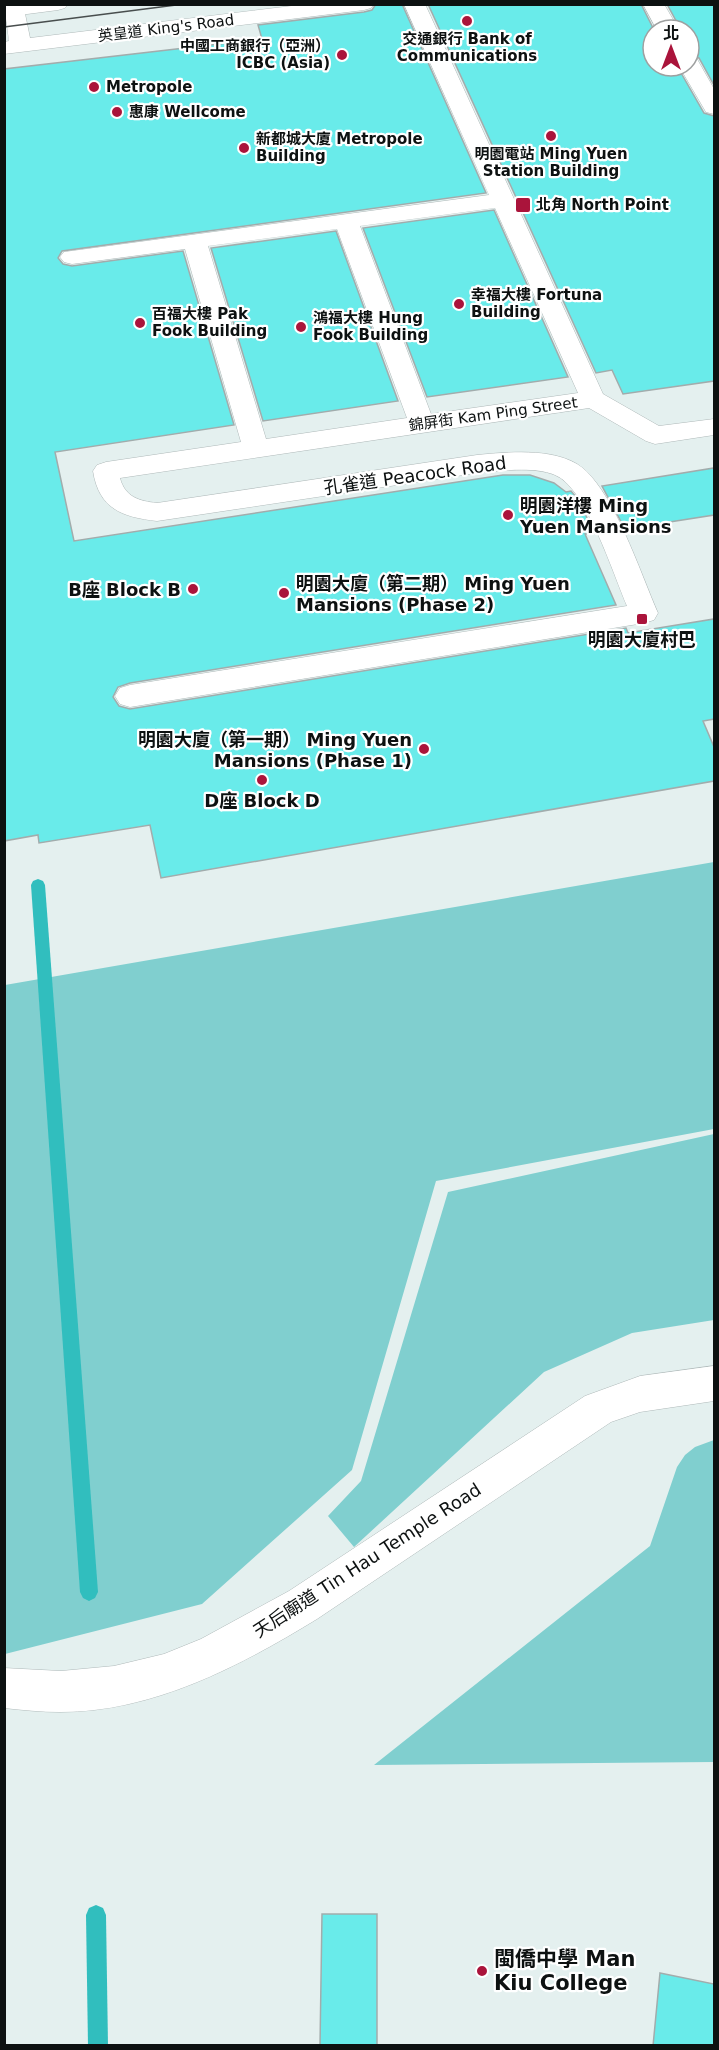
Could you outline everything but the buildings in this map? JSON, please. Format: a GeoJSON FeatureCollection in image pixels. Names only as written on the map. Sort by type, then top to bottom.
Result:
{"type":"FeatureCollection","features":[{"type":"Feature","properties":{"kind":"street"},"geometry":{"type":"LineString","coordinates":[[13,47],[10,8],[58,4]]}},
{"type":"Feature","properties":{"kind":"street","name":"英皇道 King's Road"},"geometry":{"type":"LineString","coordinates":[[13,47],[364,4]]}},
{"type":"Feature","properties":{"kind":"street","name":"錦屏街 Kam Ping Street"},"geometry":{"type":"LineString","coordinates":[[106,471],[593,399],[414,4]]}},
{"type":"Feature","properties":{"kind":"street"},"geometry":{"type":"LineString","coordinates":[[653,4],[661,18]]}},
{"type":"Feature","properties":{"kind":"street"},"geometry":{"type":"LineString","coordinates":[[697,78],[714,107]]}},
{"type":"Feature","properties":{"kind":"street"},"geometry":{"type":"LineString","coordinates":[[72,257],[502,200]]}},
{"type":"Feature","properties":{"kind":"street"},"geometry":{"type":"LineString","coordinates":[[346,221],[422,424]]}},
{"type":"Feature","properties":{"kind":"street"},"geometry":{"type":"LineString","coordinates":[[195,241],[256,449]]}},
{"type":"Feature","properties":{"kind":"street"},"geometry":{"type":"LineString","coordinates":[[593,399],[655,435],[714,427]]}},
{"type":"Feature","properties":{"kind":"street","name":"孔雀道 Peacock Road"},"geometry":{"type":"LineString","coordinates":[[106,471],[107,485],[113,496],[124,504],[140,510],[157,512],[477,464],[508,461],[549,464],[566,469],[588,488],[644,613],[130,696]]}},
{"type":"Feature","properties":{"kind":"street","name":"天后廟道 Tin Hau Temple Road"},"geometry":{"type":"LineString","coordinates":[[4,1688],[37,1693],[77,1693],[118,1688],[196,1662],[283,1618],[605,1405],[645,1392],[714,1384]]}},
{"type":"Feature","properties":{"kind":"shaded area"},"geometry":{"type":"Polygon","coordinates":[[[714,862],[714,1129],[436,1181],[352,1470],[202,1604],[5,1654],[5,985],[714,862]]]}},
{"type":"Feature","properties":{"kind":"shaded area"},"geometry":{"type":"Polygon","coordinates":[[[714,1134],[714,1320],[632,1333],[544,1372],[354,1547],[328,1516],[361,1481],[448,1192],[714,1134]]]}},
{"type":"Feature","properties":{"kind":"shaded area"},"geometry":{"type":"Polygon","coordinates":[[[714,1440],[714,1762],[374,1765],[650,1546],[677,1467],[685,1455],[695,1447],[714,1440]]]}},
{"type":"Feature","properties":{"kind":"waterway"},"geometry":{"type":"LineString","coordinates":[[38,885],[89,1592]]}},
{"type":"Feature","properties":{"kind":"waterway"},"geometry":{"type":"LineString","coordinates":[[96,1915],[98,2046]]}},
{"type":"Feature","properties":{"kind":"tram line"},"geometry":{"type":"LineString","coordinates":[[4,27],[184,4]]}},
{"type":"Feature","properties":{"kind":"place","name":"交通銀行 Bank of Communications"},"geometry":{"type":"Point","coordinates":[467,21]}},
{"type":"Feature","properties":{"kind":"place","name":"中國工商銀行（亞洲） ICBC (Asia)"},"geometry":{"type":"Point","coordinates":[342,55]}},
{"type":"Feature","properties":{"kind":"place","name":"Metropole"},"geometry":{"type":"Point","coordinates":[94,87]}},
{"type":"Feature","properties":{"kind":"place","name":"惠康 Wellcome"},"geometry":{"type":"Point","coordinates":[117,112]}},
{"type":"Feature","properties":{"kind":"place","name":"明園電站 Ming Yuen Station Building"},"geometry":{"type":"Point","coordinates":[551,136]}},
{"type":"Feature","properties":{"kind":"place","name":"新都城大廈 Metropole Building"},"geometry":{"type":"Point","coordinates":[244,148]}},
{"type":"Feature","properties":{"kind":"place","name":"北角 North Point"},"geometry":{"type":"Point","coordinates":[523,205]}},
{"type":"Feature","properties":{"kind":"place","name":"幸福大樓 Fortuna Building"},"geometry":{"type":"Point","coordinates":[459,304]}},
{"type":"Feature","properties":{"kind":"place","name":"百福大樓 Pak Fook Building"},"geometry":{"type":"Point","coordinates":[140,323]}},
{"type":"Feature","properties":{"kind":"place","name":"鴻福大樓 Hung Fook Building"},"geometry":{"type":"Point","coordinates":[301,327]}},
{"type":"Feature","properties":{"kind":"place","name":"明園洋樓 Ming Yuen Mansions"},"geometry":{"type":"Point","coordinates":[508,515]}},
{"type":"Feature","properties":{"kind":"place","name":"B座 Block B"},"geometry":{"type":"Point","coordinates":[193,589]}},
{"type":"Feature","properties":{"kind":"place","name":"明園大廈（第二期） Ming Yuen Mansions (Phase 2)"},"geometry":{"type":"Point","coordinates":[284,593]}},
{"type":"Feature","properties":{"kind":"place","name":"明園大廈村巴"},"geometry":{"type":"Point","coordinates":[642,619]}},
{"type":"Feature","properties":{"kind":"place","name":"明園大廈（第一期） Ming Yuen Mansions (Phase 1)"},"geometry":{"type":"Point","coordinates":[424,749]}},
{"type":"Feature","properties":{"kind":"place","name":"D座 Block D"},"geometry":{"type":"Point","coordinates":[262,780]}},
{"type":"Feature","properties":{"kind":"place","name":"閩僑中學 Man Kiu College"},"geometry":{"type":"Point","coordinates":[482,1971]}}]}
